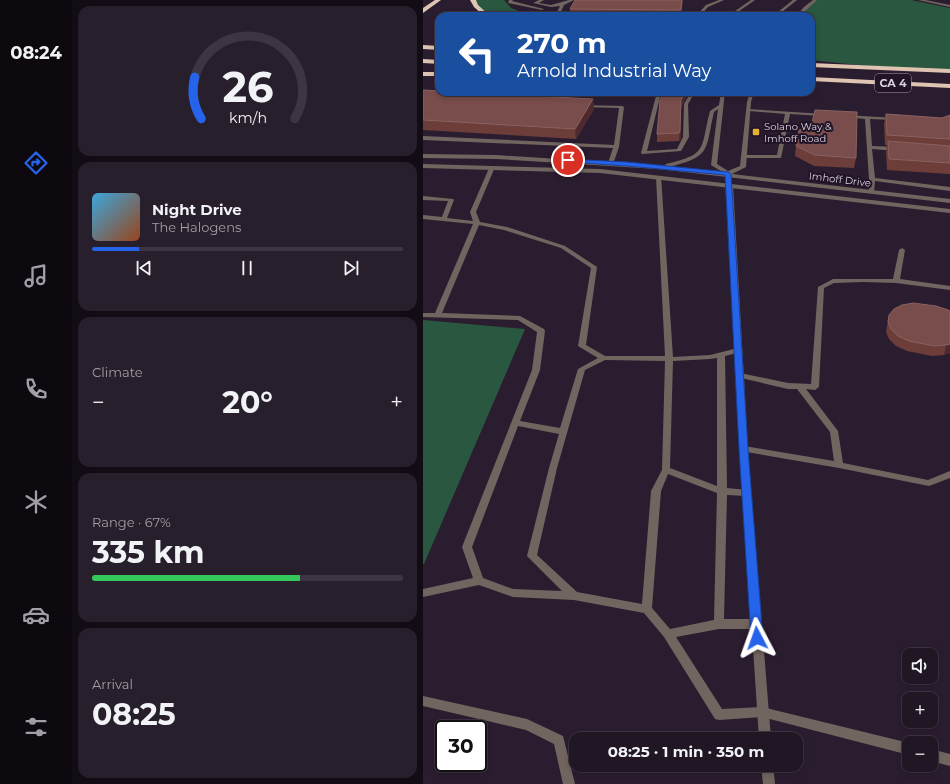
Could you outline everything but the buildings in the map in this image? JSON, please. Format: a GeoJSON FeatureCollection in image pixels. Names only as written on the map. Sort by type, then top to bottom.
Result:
{"type":"FeatureCollection","features":[{"type":"Feature","properties":{"kind":"highway"},"geometry":{"type":"LineString","coordinates":[[423,11],[437,0]]}},
{"type":"Feature","properties":{"kind":"highway"},"geometry":{"type":"LineString","coordinates":[[473,0],[476,6],[483,12]]}},
{"type":"Feature","properties":{"kind":"highway"},"geometry":{"type":"LineString","coordinates":[[423,47],[435,48]]}},
{"type":"Feature","properties":{"kind":"highway"},"geometry":{"type":"LineString","coordinates":[[815,60],[895,69]]}},
{"type":"Feature","properties":{"kind":"highway"},"geometry":{"type":"LineString","coordinates":[[423,61],[435,62]]}},
{"type":"Feature","properties":{"kind":"highway","name":"CA 4"},"geometry":{"type":"LineString","coordinates":[[815,65],[950,72]]}},
{"type":"Feature","properties":{"kind":"highway"},"geometry":{"type":"LineString","coordinates":[[423,74],[435,74]]}},
{"type":"Feature","properties":{"kind":"highway","name":"CA 4"},"geometry":{"type":"LineString","coordinates":[[815,80],[950,86]]}},
{"type":"Feature","properties":{"kind":"street"},"geometry":{"type":"LineString","coordinates":[[511,0],[509,2],[542,9]]}},
{"type":"Feature","properties":{"kind":"street"},"geometry":{"type":"LineString","coordinates":[[531,0],[540,1]]}},
{"type":"Feature","properties":{"kind":"street"},"geometry":{"type":"LineString","coordinates":[[537,12],[542,9],[572,0]]}},
{"type":"Feature","properties":{"kind":"street"},"geometry":{"type":"LineString","coordinates":[[702,12],[707,6],[722,0]]}},
{"type":"Feature","properties":{"kind":"street"},"geometry":{"type":"LineString","coordinates":[[736,12],[753,0]]}},
{"type":"Feature","properties":{"kind":"street"},"geometry":{"type":"LineString","coordinates":[[779,12],[795,0]]}},
{"type":"Feature","properties":{"kind":"street"},"geometry":{"type":"LineString","coordinates":[[802,12],[815,0]]}},
{"type":"Feature","properties":{"kind":"street"},"geometry":{"type":"LineString","coordinates":[[919,0],[950,6]]}},
{"type":"Feature","properties":{"kind":"street"},"geometry":{"type":"LineString","coordinates":[[540,1],[535,3],[551,6]]}},
{"type":"Feature","properties":{"kind":"street"},"geometry":{"type":"LineString","coordinates":[[783,8],[785,2]]}},
{"type":"Feature","properties":{"kind":"street"},"geometry":{"type":"LineString","coordinates":[[559,12],[562,4]]}},
{"type":"Feature","properties":{"kind":"street"},"geometry":{"type":"LineString","coordinates":[[658,96],[644,153],[679,150],[686,137],[686,104],[691,96]]}},
{"type":"Feature","properties":{"kind":"street"},"geometry":{"type":"LineString","coordinates":[[722,96],[714,165],[728,174],[730,185],[743,449],[764,732]]}},
{"type":"Feature","properties":{"kind":"street"},"geometry":{"type":"LineString","coordinates":[[728,174],[743,167],[751,96]]}},
{"type":"Feature","properties":{"kind":"street"},"geometry":{"type":"LineString","coordinates":[[574,105],[622,108],[611,163]]}},
{"type":"Feature","properties":{"kind":"street"},"geometry":{"type":"LineString","coordinates":[[658,167],[678,163],[694,157],[703,149],[712,111],[721,106]]}},
{"type":"Feature","properties":{"kind":"street"},"geometry":{"type":"LineString","coordinates":[[749,110],[827,115]]}},
{"type":"Feature","properties":{"kind":"street"},"geometry":{"type":"LineString","coordinates":[[745,156],[779,157],[787,113]]}},
{"type":"Feature","properties":{"kind":"street"},"geometry":{"type":"LineString","coordinates":[[843,116],[905,119]]}},
{"type":"Feature","properties":{"kind":"street"},"geometry":{"type":"LineString","coordinates":[[867,117],[872,179],[871,192]]}},
{"type":"Feature","properties":{"kind":"street"},"geometry":{"type":"LineString","coordinates":[[423,138],[615,147]]}},
{"type":"Feature","properties":{"kind":"street"},"geometry":{"type":"LineString","coordinates":[[869,147],[906,150]]}},
{"type":"Feature","properties":{"kind":"street","name":"Imhoff Drive"},"geometry":{"type":"LineString","coordinates":[[423,156],[496,157],[658,167],[950,201]]}},
{"type":"Feature","properties":{"kind":"street","name":"Imhoff Drive"},"geometry":{"type":"LineString","coordinates":[[423,166],[600,171],[950,211]]}},
{"type":"Feature","properties":{"kind":"street"},"geometry":{"type":"LineString","coordinates":[[437,316],[477,223],[473,212],[492,167]]}},
{"type":"Feature","properties":{"kind":"street"},"geometry":{"type":"LineString","coordinates":[[647,609],[656,491],[666,470],[669,359],[659,177]]}},
{"type":"Feature","properties":{"kind":"street"},"geometry":{"type":"LineString","coordinates":[[872,179],[950,189]]}},
{"type":"Feature","properties":{"kind":"street"},"geometry":{"type":"LineString","coordinates":[[423,198],[451,200],[444,219]]}},
{"type":"Feature","properties":{"kind":"street"},"geometry":{"type":"LineString","coordinates":[[423,217],[477,223],[505,228],[563,247],[594,267],[583,346],[604,358]]}},
{"type":"Feature","properties":{"kind":"street"},"geometry":{"type":"LineString","coordinates":[[896,281],[902,250]]}},
{"type":"Feature","properties":{"kind":"street"},"geometry":{"type":"LineString","coordinates":[[740,375],[788,386],[815,387],[821,287],[833,281],[896,281],[950,288]]}},
{"type":"Feature","properties":{"kind":"street"},"geometry":{"type":"LineString","coordinates":[[423,315],[520,318],[541,331],[536,370],[467,548],[479,581]]}},
{"type":"Feature","properties":{"kind":"street"},"geometry":{"type":"LineString","coordinates":[[574,596],[532,556],[553,468],[582,369],[604,358],[669,359],[710,357],[738,350]]}},
{"type":"Feature","properties":{"kind":"street"},"geometry":{"type":"LineString","coordinates":[[719,624],[722,491],[721,354]]}},
{"type":"Feature","properties":{"kind":"street"},"geometry":{"type":"LineString","coordinates":[[799,386],[834,432],[839,465]]}},
{"type":"Feature","properties":{"kind":"street"},"geometry":{"type":"LineString","coordinates":[[515,424],[564,432]]}},
{"type":"Feature","properties":{"kind":"street"},"geometry":{"type":"LineString","coordinates":[[743,449],[839,465],[929,483],[950,474]]}},
{"type":"Feature","properties":{"kind":"street"},"geometry":{"type":"LineString","coordinates":[[666,470],[722,491],[747,493]]}},
{"type":"Feature","properties":{"kind":"street"},"geometry":{"type":"LineString","coordinates":[[423,593],[479,581],[513,593],[574,596],[647,609],[668,634],[719,715],[762,712],[902,747]]}},
{"type":"Feature","properties":{"kind":"street"},"geometry":{"type":"LineString","coordinates":[[668,634],[719,624],[756,624]]}},
{"type":"Feature","properties":{"kind":"street"},"geometry":{"type":"LineString","coordinates":[[423,701],[527,724],[559,740],[569,784]]}},
{"type":"Feature","properties":{"kind":"street"},"geometry":{"type":"LineString","coordinates":[[938,757],[950,760]]}},
{"type":"Feature","properties":{"kind":"street"},"geometry":{"type":"LineString","coordinates":[[768,772],[769,784]]}},
{"type":"Feature","properties":{"kind":"green space"},"geometry":{"type":"Polygon","coordinates":[[[473,0],[504,0],[511,8],[521,12],[484,12],[473,0]]]}},
{"type":"Feature","properties":{"kind":"green space"},"geometry":{"type":"Polygon","coordinates":[[[815,0],[911,0],[950,8],[950,71],[895,69],[815,60],[815,12],[802,12],[815,0]]]}},
{"type":"Feature","properties":{"kind":"green space"},"geometry":{"type":"Polygon","coordinates":[[[423,320],[525,329],[424,564],[423,564],[423,320]]]}},
{"type":"Feature","properties":{"kind":"place","name":"Solano Way & Imhoff Road"},"geometry":{"type":"Point","coordinates":[756,132]}},
{"type":"Feature","properties":{"kind":"route"},"geometry":{"type":"LineString","coordinates":[[568,160],[728,174],[730,185],[743,449],[757,638]]}}]}
